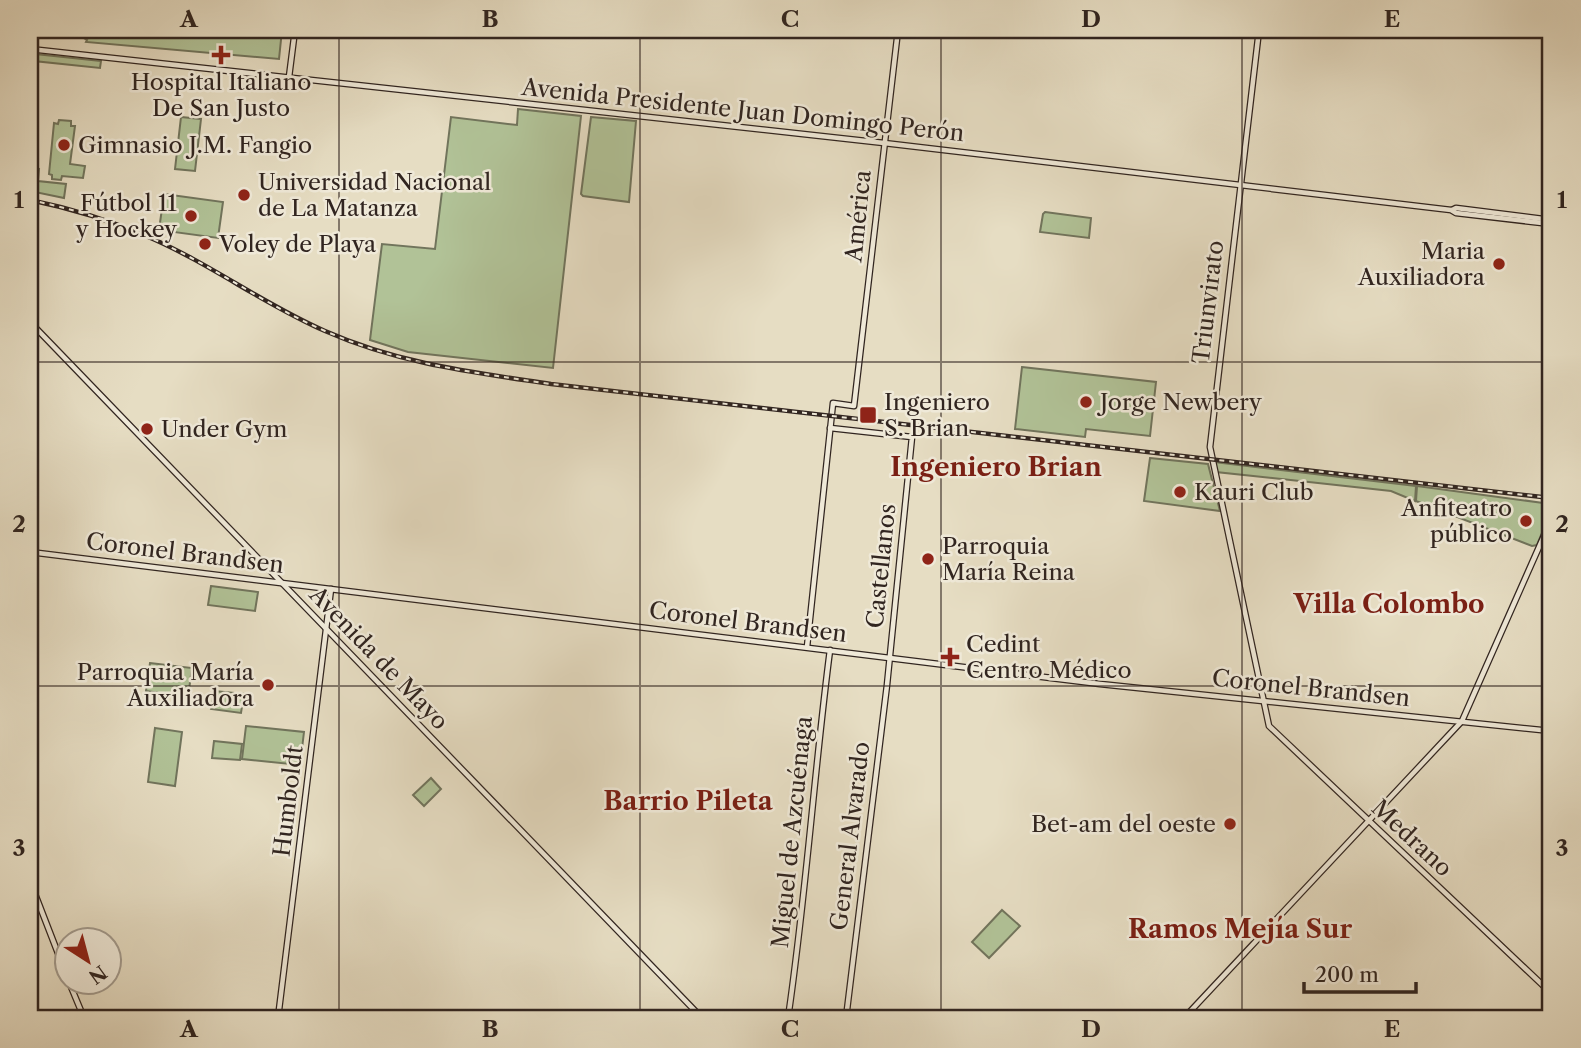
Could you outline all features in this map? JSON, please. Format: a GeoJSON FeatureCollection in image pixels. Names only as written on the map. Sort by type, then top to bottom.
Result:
{"type":"FeatureCollection","features":[{"type":"Feature","properties":{"kind":"street"},"geometry":{"type":"LineString","coordinates":[[289,77],[295,30]]}},
{"type":"Feature","properties":{"kind":"street","name":"América"},"geometry":{"type":"LineString","coordinates":[[830,428],[833,403],[854,406],[898,30]]}},
{"type":"Feature","properties":{"kind":"street","name":"Triunvirato"},"geometry":{"type":"LineString","coordinates":[[1259,30],[1210,453],[1264,700]]}},
{"type":"Feature","properties":{"kind":"street","name":"Avenida Presidente Juan Domingo Perón"},"geometry":{"type":"LineString","coordinates":[[30,49],[884,143],[1451,210],[1455,208],[1551,222]]}},
{"type":"Feature","properties":{"kind":"street","name":"Avenida de Mayo"},"geometry":{"type":"LineString","coordinates":[[30,322],[702,1018]]}},
{"type":"Feature","properties":{"kind":"street"},"geometry":{"type":"LineString","coordinates":[[807,647],[830,428]]}},
{"type":"Feature","properties":{"kind":"street","name":"Castellanos"},"geometry":{"type":"LineString","coordinates":[[830,428],[912,437],[890,658]]}},
{"type":"Feature","properties":{"kind":"street"},"geometry":{"type":"LineString","coordinates":[[1184,1018],[1462,721],[1551,520]]}},
{"type":"Feature","properties":{"kind":"street","name":"Coronel Brandsen"},"geometry":{"type":"LineString","coordinates":[[30,552],[1100,684],[1551,731]]}},
{"type":"Feature","properties":{"kind":"street","name":"Humboldt"},"geometry":{"type":"LineString","coordinates":[[278,1018],[331,589]]}},
{"type":"Feature","properties":{"kind":"street","name":"Miguel de Azcuénaga"},"geometry":{"type":"LineString","coordinates":[[788,1018],[830,650]]}},
{"type":"Feature","properties":{"kind":"street","name":"General Alvarado"},"geometry":{"type":"LineString","coordinates":[[846,1018],[890,658]]}},
{"type":"Feature","properties":{"kind":"street","name":"Medrano"},"geometry":{"type":"LineString","coordinates":[[1264,700],[1269,726],[1551,993]]}},
{"type":"Feature","properties":{"kind":"street"},"geometry":{"type":"LineString","coordinates":[[30,881],[52,938]]}},
{"type":"Feature","properties":{"kind":"street"},"geometry":{"type":"LineString","coordinates":[[75,996],[84,1018]]}},
{"type":"Feature","properties":{"kind":"green space","name":"Hospital Italiano De San Justo"},"geometry":{"type":"Polygon","coordinates":[[[77,30],[282,30],[279,59],[86,42],[77,30]]]}},
{"type":"Feature","properties":{"kind":"green space"},"geometry":{"type":"Polygon","coordinates":[[[35,54],[101,61],[100,68],[34,61],[35,54]]]}},
{"type":"Feature","properties":{"kind":"green space"},"geometry":{"type":"Polygon","coordinates":[[[518,109],[581,116],[553,368],[408,352],[370,340],[382,244],[435,249],[451,117],[517,125],[518,109]]]}},
{"type":"Feature","properties":{"kind":"green space"},"geometry":{"type":"Polygon","coordinates":[[[181,117],[201,119],[195,171],[175,169],[181,117]]]}},
{"type":"Feature","properties":{"kind":"green space"},"geometry":{"type":"Polygon","coordinates":[[[591,117],[636,121],[629,202],[581,194],[591,117]]]}},
{"type":"Feature","properties":{"kind":"green space","name":"Gimnasio J.M. Fangio"},"geometry":{"type":"Polygon","coordinates":[[[59,120],[71,121],[71,126],[75,126],[70,164],[85,166],[83,178],[62,176],[61,180],[52,179],[49,174],[54,123],[58,124],[59,120]]]}},
{"type":"Feature","properties":{"kind":"green space"},"geometry":{"type":"Polygon","coordinates":[[[30,168],[39,169],[38,181],[66,184],[64,198],[30,191],[30,168]]]}},
{"type":"Feature","properties":{"kind":"green space","name":"Fútbol 11 y Hockey"},"geometry":{"type":"Polygon","coordinates":[[[164,194],[223,202],[218,238],[159,230],[164,194]]]}},
{"type":"Feature","properties":{"kind":"green space"},"geometry":{"type":"Polygon","coordinates":[[[1045,212],[1091,218],[1089,238],[1040,232],[1045,212]]]}},
{"type":"Feature","properties":{"kind":"green space","name":"Jorge Newbery"},"geometry":{"type":"Polygon","coordinates":[[[1022,367],[1156,382],[1150,436],[1086,429],[1085,437],[1015,429],[1022,367]]]}},
{"type":"Feature","properties":{"kind":"green space","name":"Kauri Club"},"geometry":{"type":"Polygon","coordinates":[[[1150,458],[1208,464],[1220,511],[1144,501],[1150,458]]]}},
{"type":"Feature","properties":{"kind":"green space"},"geometry":{"type":"Polygon","coordinates":[[[1214,462],[1416,486],[1415,501],[1391,491],[1216,472],[1214,462]]]}},
{"type":"Feature","properties":{"kind":"green space"},"geometry":{"type":"Polygon","coordinates":[[[1417,486],[1551,504],[1551,511],[1537,545],[1532,546],[1416,501],[1417,486]]]}},
{"type":"Feature","properties":{"kind":"green space"},"geometry":{"type":"Polygon","coordinates":[[[211,586],[258,592],[255,611],[208,605],[211,586]]]}},
{"type":"Feature","properties":{"kind":"green space"},"geometry":{"type":"Polygon","coordinates":[[[150,663],[192,668],[188,697],[146,691],[150,663]]]}},
{"type":"Feature","properties":{"kind":"green space"},"geometry":{"type":"Polygon","coordinates":[[[214,691],[244,694],[241,713],[211,709],[214,691]]]}},
{"type":"Feature","properties":{"kind":"green space"},"geometry":{"type":"Polygon","coordinates":[[[246,726],[304,732],[300,765],[242,759],[246,726]]]}},
{"type":"Feature","properties":{"kind":"green space"},"geometry":{"type":"Polygon","coordinates":[[[155,728],[182,732],[175,786],[148,782],[155,728]]]}},
{"type":"Feature","properties":{"kind":"green space"},"geometry":{"type":"Polygon","coordinates":[[[214,741],[242,744],[240,760],[212,758],[214,741]]]}},
{"type":"Feature","properties":{"kind":"green space"},"geometry":{"type":"Polygon","coordinates":[[[431,778],[441,789],[424,806],[413,795],[431,778]]]}},
{"type":"Feature","properties":{"kind":"green space"},"geometry":{"type":"Polygon","coordinates":[[[1002,910],[1020,926],[989,958],[972,942],[1002,910]]]}},
{"type":"Feature","properties":{"kind":"railway"},"geometry":{"type":"LineString","coordinates":[[30,200],[89,215],[132,230],[169,246],[325,331],[381,352],[436,365],[551,384],[1551,498]]}},
{"type":"Feature","properties":{"kind":"place","name":"Hospital Italiano De San Justo"},"geometry":{"type":"Point","coordinates":[221,55]}},
{"type":"Feature","properties":{"kind":"place","name":"Gimnasio J.M. Fangio"},"geometry":{"type":"Point","coordinates":[64,145]}},
{"type":"Feature","properties":{"kind":"place","name":"Universidad Nacional de La Matanza"},"geometry":{"type":"Point","coordinates":[244,195]}},
{"type":"Feature","properties":{"kind":"place","name":"Fútbol 11 y Hockey"},"geometry":{"type":"Point","coordinates":[191,216]}},
{"type":"Feature","properties":{"kind":"place","name":"Voley de Playa"},"geometry":{"type":"Point","coordinates":[205,244]}},
{"type":"Feature","properties":{"kind":"place","name":"Maria Auxiliadora"},"geometry":{"type":"Point","coordinates":[1499,264]}},
{"type":"Feature","properties":{"kind":"place","name":"Jorge Newbery"},"geometry":{"type":"Point","coordinates":[1086,402]}},
{"type":"Feature","properties":{"kind":"place","name":"Ingeniero S. Brian"},"geometry":{"type":"Point","coordinates":[868,415]}},
{"type":"Feature","properties":{"kind":"place","name":"Under Gym"},"geometry":{"type":"Point","coordinates":[147,429]}},
{"type":"Feature","properties":{"kind":"place","name":"Kauri Club"},"geometry":{"type":"Point","coordinates":[1180,492]}},
{"type":"Feature","properties":{"kind":"place","name":"Anfiteatro público"},"geometry":{"type":"Point","coordinates":[1526,521]}},
{"type":"Feature","properties":{"kind":"place","name":"Parroquia María Reina"},"geometry":{"type":"Point","coordinates":[928,559]}},
{"type":"Feature","properties":{"kind":"place","name":"Cedint Centro Médico"},"geometry":{"type":"Point","coordinates":[950,657]}},
{"type":"Feature","properties":{"kind":"place","name":"Parroquia María Auxiliadora"},"geometry":{"type":"Point","coordinates":[268,685]}},
{"type":"Feature","properties":{"kind":"place","name":"Bet-am del oeste"},"geometry":{"type":"Point","coordinates":[1230,824]}},
{"type":"Feature","properties":{"kind":"district","name":"Ingeniero Brian"},"geometry":{"type":"Point","coordinates":[996,467]}},
{"type":"Feature","properties":{"kind":"district","name":"Villa Colombo"},"geometry":{"type":"Point","coordinates":[1389,604]}},
{"type":"Feature","properties":{"kind":"district","name":"Barrio Pileta"},"geometry":{"type":"Point","coordinates":[688,801]}},
{"type":"Feature","properties":{"kind":"district","name":"Ramos Mejía Sur"},"geometry":{"type":"Point","coordinates":[1240,929]}}]}
